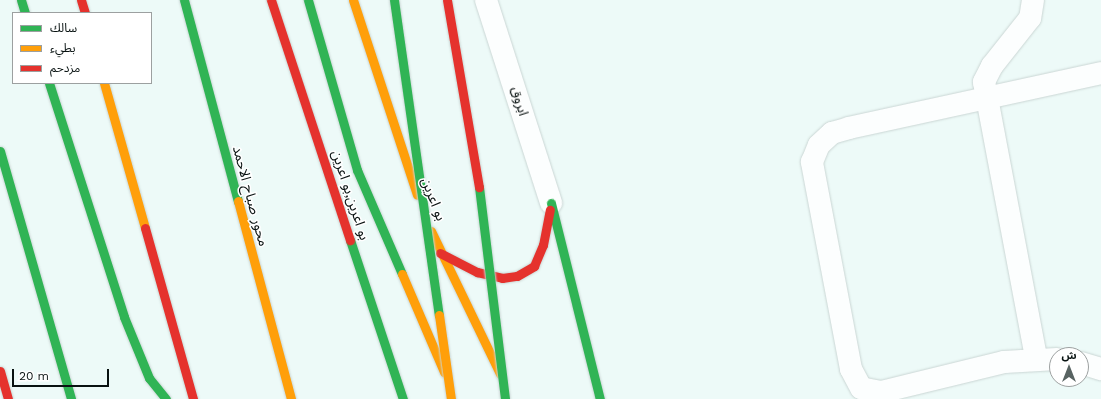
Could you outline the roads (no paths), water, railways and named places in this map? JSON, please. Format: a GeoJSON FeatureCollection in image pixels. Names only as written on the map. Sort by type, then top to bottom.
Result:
{"type":"FeatureCollection","features":[{"type":"Feature","properties":{"kind":"main road"},"geometry":{"type":"LineString","coordinates":[[21,0],[25,12]]}},
{"type":"Feature","properties":{"kind":"main road"},"geometry":{"type":"LineString","coordinates":[[81,0],[85,12]]}},
{"type":"Feature","properties":{"kind":"main road","name":"محور صباح الاحمد"},"geometry":{"type":"LineString","coordinates":[[184,0],[291,399]]}},
{"type":"Feature","properties":{"kind":"main road","name":"بو اعرين,بو اعرين"},"geometry":{"type":"LineString","coordinates":[[271,0],[403,399]]}},
{"type":"Feature","properties":{"kind":"main road"},"geometry":{"type":"LineString","coordinates":[[308,0],[357,170],[455,399]]}},
{"type":"Feature","properties":{"kind":"main road","name":"بو اعرين"},"geometry":{"type":"LineString","coordinates":[[354,0],[409,174],[440,253],[512,399]]}},
{"type":"Feature","properties":{"kind":"main road"},"geometry":{"type":"LineString","coordinates":[[394,0],[451,399]]}},
{"type":"Feature","properties":{"kind":"main road"},"geometry":{"type":"LineString","coordinates":[[447,0],[477,168],[505,399]]}},
{"type":"Feature","properties":{"kind":"main road"},"geometry":{"type":"LineString","coordinates":[[48,84],[124,317],[150,378],[166,399]]}},
{"type":"Feature","properties":{"kind":"main road"},"geometry":{"type":"LineString","coordinates":[[104,84],[193,399]]}},
{"type":"Feature","properties":{"kind":"main road"},"geometry":{"type":"LineString","coordinates":[[0,151],[71,399]]}},
{"type":"Feature","properties":{"kind":"main road"},"geometry":{"type":"LineString","coordinates":[[440,253],[477,272],[502,278],[517,276],[534,266],[543,245],[551,203]]}},
{"type":"Feature","properties":{"kind":"main road"},"geometry":{"type":"LineString","coordinates":[[551,203],[600,399]]}},
{"type":"Feature","properties":{"kind":"main road"},"geometry":{"type":"LineString","coordinates":[[0,371],[8,399]]}},
{"type":"Feature","properties":{"kind":"street","name":"ابروق"},"geometry":{"type":"LineString","coordinates":[[486,0],[551,203]]}},
{"type":"Feature","properties":{"kind":"street"},"geometry":{"type":"LineString","coordinates":[[1033,0],[1030,18],[987,74],[984,82],[987,99],[1046,359],[1004,362],[882,392],[861,388],[851,369],[813,179],[815,156],[819,145],[832,133],[987,99],[1101,73]]}},
{"type":"Feature","properties":{"kind":"street"},"geometry":{"type":"LineString","coordinates":[[1089,365],[1101,369]]}}]}
